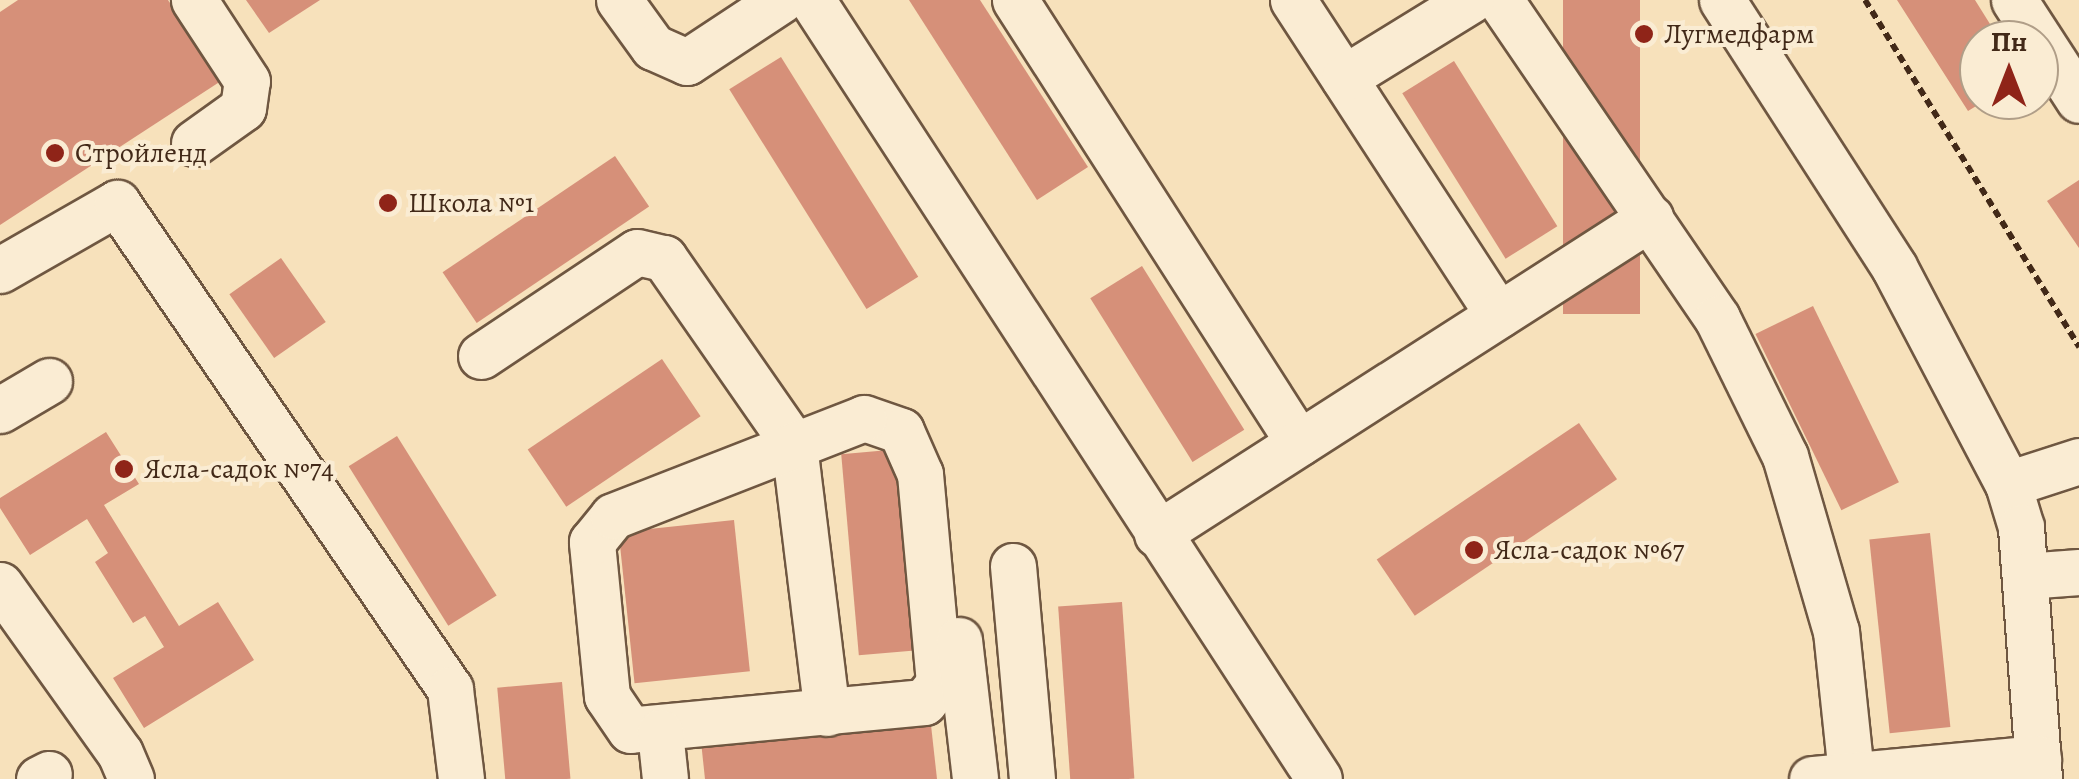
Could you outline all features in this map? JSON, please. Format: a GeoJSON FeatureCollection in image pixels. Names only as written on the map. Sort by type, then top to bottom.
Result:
{"type":"FeatureCollection","features":[{"type":"Feature","properties":{"kind":"street"},"geometry":{"type":"LineString","coordinates":[[194,0],[247,81],[243,108],[194,143]]}},
{"type":"Feature","properties":{"kind":"street"},"geometry":{"type":"LineString","coordinates":[[619,0],[652,47],[686,62],[782,0]]}},
{"type":"Feature","properties":{"kind":"street"},"geometry":{"type":"LineString","coordinates":[[812,0],[1319,779]]}},
{"type":"Feature","properties":{"kind":"street"},"geometry":{"type":"LineString","coordinates":[[1015,0],[1299,442]]}},
{"type":"Feature","properties":{"kind":"street"},"geometry":{"type":"LineString","coordinates":[[1293,0],[1498,314]]}},
{"type":"Feature","properties":{"kind":"street"},"geometry":{"type":"LineString","coordinates":[[1344,78],[1471,0]]}},
{"type":"Feature","properties":{"kind":"street"},"geometry":{"type":"LineString","coordinates":[[1500,0],[1717,318],[1785,456],[1836,631],[1832,777],[2038,768],[2021,527],[2008,484],[1894,267],[1722,0]]}},
{"type":"Feature","properties":{"kind":"street"},"geometry":{"type":"LineString","coordinates":[[2014,0],[2079,100]]}},
{"type":"Feature","properties":{"kind":"street"},"geometry":{"type":"LineString","coordinates":[[0,270],[116,204],[450,689],[461,779]]}},
{"type":"Feature","properties":{"kind":"street"},"geometry":{"type":"LineString","coordinates":[[1157,534],[1650,218]]}},
{"type":"Feature","properties":{"kind":"street"},"geometry":{"type":"LineString","coordinates":[[481,356],[637,252],[664,258],[794,445],[827,713]]}},
{"type":"Feature","properties":{"kind":"street"},"geometry":{"type":"LineString","coordinates":[[0,410],[49,381]]}},
{"type":"Feature","properties":{"kind":"street"},"geometry":{"type":"LineString","coordinates":[[864,418],[901,431],[920,474],[939,683],[924,702],[660,732],[630,730],[607,696],[592,542],[613,516],[794,445],[864,418]]}},
{"type":"Feature","properties":{"kind":"street"},"geometry":{"type":"LineString","coordinates":[[2008,484],[2079,461]]}},
{"type":"Feature","properties":{"kind":"street"},"geometry":{"type":"LineString","coordinates":[[1013,566],[1032,779]]}},
{"type":"Feature","properties":{"kind":"street"},"geometry":{"type":"LineString","coordinates":[[2024,576],[2079,572]]}},
{"type":"Feature","properties":{"kind":"street"},"geometry":{"type":"LineString","coordinates":[[0,584],[120,752],[131,779]]}},
{"type":"Feature","properties":{"kind":"street"},"geometry":{"type":"LineString","coordinates":[[954,598],[974,779]]}},
{"type":"Feature","properties":{"kind":"street"},"geometry":{"type":"LineString","coordinates":[[660,732],[665,779]]}},
{"type":"Feature","properties":{"kind":"path"},"geometry":{"type":"LineString","coordinates":[[1865,0],[2079,347]]}},
{"type":"Feature","properties":{"kind":"building","name":"Стройленд"},"geometry":{"type":"Polygon","coordinates":[[[18,0],[168,0],[221,81],[0,225],[0,12],[18,0]]]}},
{"type":"Feature","properties":{"kind":"building"},"geometry":{"type":"Polygon","coordinates":[[[246,0],[320,0],[269,33],[246,0]]]}},
{"type":"Feature","properties":{"kind":"building"},"geometry":{"type":"Polygon","coordinates":[[[909,0],[980,0],[1088,167],[1037,200],[909,0]]]}},
{"type":"Feature","properties":{"kind":"building"},"geometry":{"type":"Polygon","coordinates":[[[1563,0],[1640,0],[1640,314],[1563,314],[1563,0]]]}},
{"type":"Feature","properties":{"kind":"building"},"geometry":{"type":"Polygon","coordinates":[[[1897,0],[1975,0],[1988,20],[1959,20],[1959,97],[1897,0]]]}},
{"type":"Feature","properties":{"kind":"building"},"geometry":{"type":"Polygon","coordinates":[[[781,57],[918,277],[867,309],[729,89],[781,57]]]}},
{"type":"Feature","properties":{"kind":"building"},"geometry":{"type":"Polygon","coordinates":[[[1454,61],[1557,226],[1506,259],[1402,93],[1454,61]]]}},
{"type":"Feature","properties":{"kind":"building"},"geometry":{"type":"Polygon","coordinates":[[[615,156],[649,207],[477,323],[443,272],[615,156]]]}},
{"type":"Feature","properties":{"kind":"building"},"geometry":{"type":"Polygon","coordinates":[[[2079,180],[2079,248],[2047,201],[2079,180]]]}},
{"type":"Feature","properties":{"kind":"building"},"geometry":{"type":"Polygon","coordinates":[[[281,258],[326,322],[274,358],[229,294],[281,258]]]}},
{"type":"Feature","properties":{"kind":"building"},"geometry":{"type":"Polygon","coordinates":[[[1142,266],[1244,430],[1193,462],[1090,298],[1142,266]]]}},
{"type":"Feature","properties":{"kind":"building"},"geometry":{"type":"Polygon","coordinates":[[[1813,306],[1899,482],[1841,510],[1755,334],[1813,306]]]}},
{"type":"Feature","properties":{"kind":"building"},"geometry":{"type":"Polygon","coordinates":[[[662,359],[701,416],[566,507],[528,450],[662,359]]]}},
{"type":"Feature","properties":{"kind":"building"},"geometry":{"type":"Polygon","coordinates":[[[1579,423],[1617,479],[1415,616],[1377,559],[1579,423]]]}},
{"type":"Feature","properties":{"kind":"building"},"geometry":{"type":"Polygon","coordinates":[[[106,432],[139,484],[104,505],[179,626],[218,602],[254,660],[144,728],[113,678],[164,647],[145,616],[133,623],[95,562],[108,553],[87,519],[30,555],[0,508],[0,498],[106,432]]]}},
{"type":"Feature","properties":{"kind":"building"},"geometry":{"type":"Polygon","coordinates":[[[397,436],[497,595],[448,626],[349,466],[397,436]]]}},
{"type":"Feature","properties":{"kind":"building"},"geometry":{"type":"Polygon","coordinates":[[[900,449],[918,650],[859,655],[841,454],[900,449]]]}},
{"type":"Feature","properties":{"kind":"building"},"geometry":{"type":"Polygon","coordinates":[[[734,520],[750,671],[635,683],[619,532],[734,520]]]}},
{"type":"Feature","properties":{"kind":"building"},"geometry":{"type":"Polygon","coordinates":[[[1930,533],[1950,727],[1890,733],[1869,539],[1930,533]]]}},
{"type":"Feature","properties":{"kind":"building"},"geometry":{"type":"Polygon","coordinates":[[[1122,602],[1134,779],[1070,779],[1058,606],[1122,602]]]}},
{"type":"Feature","properties":{"kind":"building"},"geometry":{"type":"Polygon","coordinates":[[[562,682],[570,779],[505,779],[497,688],[562,682]]]}},
{"type":"Feature","properties":{"kind":"building"},"geometry":{"type":"Polygon","coordinates":[[[929,707],[937,779],[705,779],[700,732],[929,707]]]}},
{"type":"Feature","properties":{"kind":"place","name":"Лугмедфарм"},"geometry":{"type":"Point","coordinates":[1644,34]}},
{"type":"Feature","properties":{"kind":"place","name":"Стройленд"},"geometry":{"type":"Point","coordinates":[55,153]}},
{"type":"Feature","properties":{"kind":"place","name":"Школа №1"},"geometry":{"type":"Point","coordinates":[388,203]}},
{"type":"Feature","properties":{"kind":"place","name":"Ясла-садок №74"},"geometry":{"type":"Point","coordinates":[124,469]}},
{"type":"Feature","properties":{"kind":"place","name":"Ясла-садок №67"},"geometry":{"type":"Point","coordinates":[1474,550]}}]}
